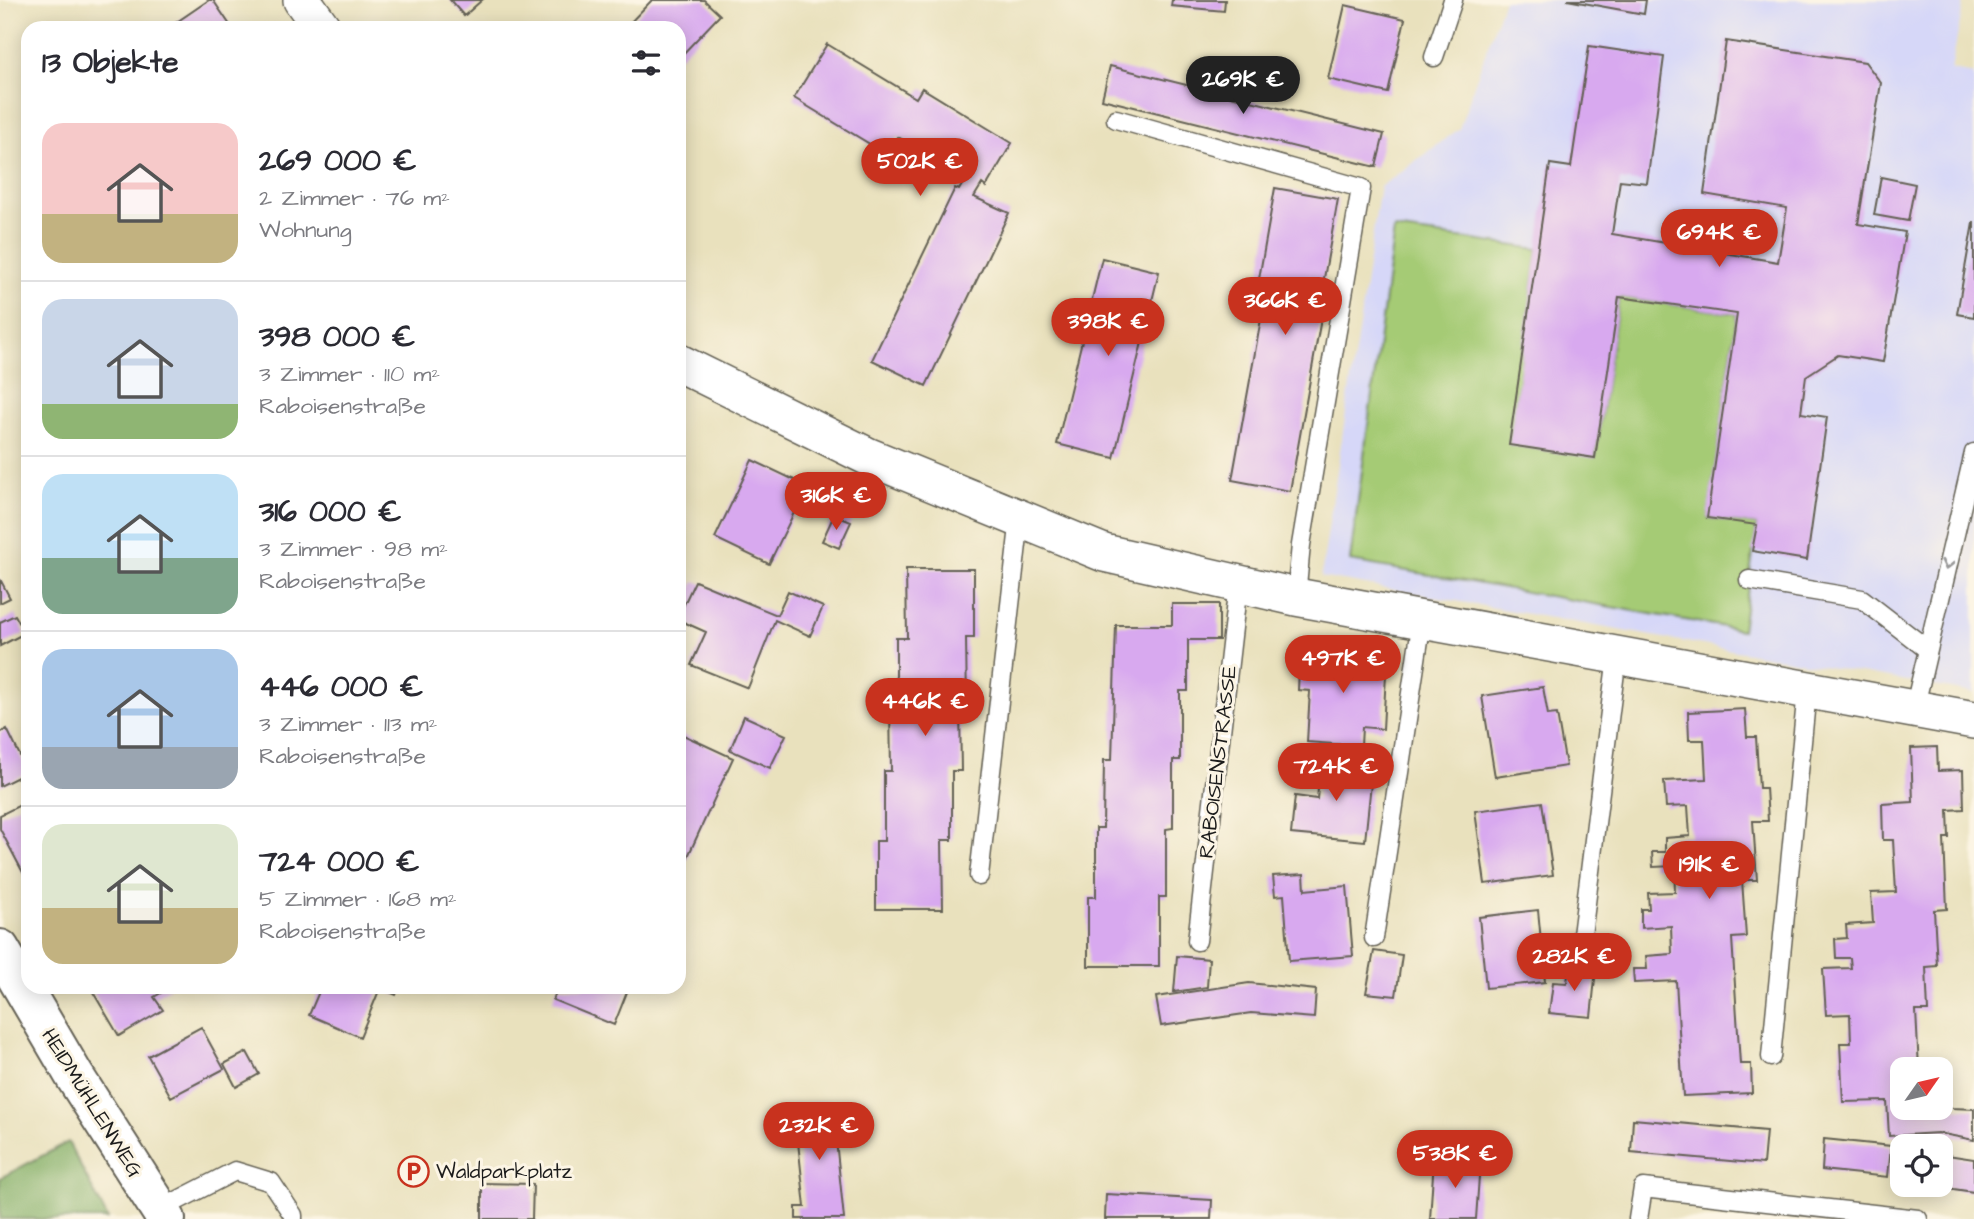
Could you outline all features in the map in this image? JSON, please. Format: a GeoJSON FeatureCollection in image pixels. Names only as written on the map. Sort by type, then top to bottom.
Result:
{"type":"FeatureCollection","features":[{"type":"Feature","properties":{"kind":"street"},"geometry":{"type":"LineString","coordinates":[[302,0],[317,21]]}},
{"type":"Feature","properties":{"kind":"street"},"geometry":{"type":"LineString","coordinates":[[686,368],[867,456],[1104,553],[1296,597],[1974,720]]}},
{"type":"Feature","properties":{"kind":"street","name":"HEIDMÜHLENWEG"},"geometry":{"type":"LineString","coordinates":[[0,949],[21,985]]}},
{"type":"Feature","properties":{"kind":"street","name":"HEIDMÜHLENWEG"},"geometry":{"type":"LineString","coordinates":[[26,994],[75,1077],[162,1214]]}},
{"type":"Feature","properties":{"kind":"lane"},"geometry":{"type":"LineString","coordinates":[[1434,57],[1453,0]]}},
{"type":"Feature","properties":{"kind":"lane"},"geometry":{"type":"LineString","coordinates":[[1116,119],[1361,188],[1301,545],[1296,597]]}},
{"type":"Feature","properties":{"kind":"lane"},"geometry":{"type":"LineString","coordinates":[[1914,710],[1974,453]]}},
{"type":"Feature","properties":{"kind":"lane"},"geometry":{"type":"LineString","coordinates":[[979,876],[1020,518]]}},
{"type":"Feature","properties":{"kind":"lane"},"geometry":{"type":"LineString","coordinates":[[1749,580],[1862,599],[1928,650]]}},
{"type":"Feature","properties":{"kind":"lane","name":"RABOISENSTRASSE"},"geometry":{"type":"LineString","coordinates":[[1197,941],[1238,584]]}},
{"type":"Feature","properties":{"kind":"lane"},"geometry":{"type":"LineString","coordinates":[[1374,939],[1422,620]]}},
{"type":"Feature","properties":{"kind":"lane"},"geometry":{"type":"LineString","coordinates":[[1579,959],[1617,656]]}},
{"type":"Feature","properties":{"kind":"lane"},"geometry":{"type":"LineString","coordinates":[[1771,1056],[1807,691]]}},
{"type":"Feature","properties":{"kind":"lane"},"geometry":{"type":"LineString","coordinates":[[162,1214],[235,1171],[271,1182],[293,1219]]}},
{"type":"Feature","properties":{"kind":"lane"},"geometry":{"type":"LineString","coordinates":[[1638,1219],[1643,1188],[1918,1219]]}},
{"type":"Feature","properties":{"kind":"shaded area"},"geometry":{"type":"Polygon","coordinates":[[[1504,0],[1964,0],[1951,70],[1974,74],[1974,693],[1321,577],[1380,187],[1459,129],[1504,0]]]}},
{"type":"Feature","properties":{"kind":"green space"},"geometry":{"type":"Polygon","coordinates":[[[1394,229],[1538,249],[1510,445],[1595,457],[1619,297],[1737,314],[1708,518],[1757,525],[1742,630],[1350,561],[1394,229]]]}},
{"type":"Feature","properties":{"kind":"green space"},"geometry":{"type":"Polygon","coordinates":[[[68,1142],[108,1219],[0,1219],[0,1178],[68,1142]]]}},
{"type":"Feature","properties":{"kind":"building"},"geometry":{"type":"Polygon","coordinates":[[[213,0],[227,21],[178,21],[213,0]]]}},
{"type":"Feature","properties":{"kind":"building"},"geometry":{"type":"Polygon","coordinates":[[[450,0],[482,0],[464,16],[450,0]]]}},
{"type":"Feature","properties":{"kind":"building"},"geometry":{"type":"Polygon","coordinates":[[[652,0],[704,0],[720,15],[686,51],[686,21],[632,21],[652,0]]]}},
{"type":"Feature","properties":{"kind":"building"},"geometry":{"type":"Polygon","coordinates":[[[1172,0],[1225,0],[1224,11],[1171,6],[1172,0]]]}},
{"type":"Feature","properties":{"kind":"building"},"geometry":{"type":"Polygon","coordinates":[[[1567,0],[1646,0],[1644,14],[1567,0]]]}},
{"type":"Feature","properties":{"kind":"building"},"geometry":{"type":"Polygon","coordinates":[[[1345,5],[1405,19],[1388,93],[1328,79],[1345,5]]]}},
{"type":"Feature","properties":{"kind":"building"},"geometry":{"type":"Polygon","coordinates":[[[1726,41],[1865,62],[1881,83],[1858,224],[1905,232],[1883,362],[1838,355],[1806,376],[1801,413],[1827,417],[1807,560],[1752,551],[1757,525],[1707,518],[1737,314],[1619,297],[1595,458],[1509,445],[1550,164],[1571,167],[1589,46],[1664,57],[1647,183],[1620,180],[1612,234],[1778,262],[1787,208],[1704,194],[1726,41]]]}},
{"type":"Feature","properties":{"kind":"building"},"geometry":{"type":"Polygon","coordinates":[[[827,44],[916,98],[922,88],[1012,143],[986,187],[982,184],[974,197],[1009,213],[926,386],[872,360],[955,188],[959,190],[966,178],[898,137],[888,155],[794,98],[827,44]]]}},
{"type":"Feature","properties":{"kind":"building"},"geometry":{"type":"Polygon","coordinates":[[[1110,66],[1384,134],[1376,167],[1102,99],[1110,66]]]}},
{"type":"Feature","properties":{"kind":"building"},"geometry":{"type":"Polygon","coordinates":[[[1881,177],[1915,184],[1908,221],[1874,215],[1881,177]]]}},
{"type":"Feature","properties":{"kind":"building"},"geometry":{"type":"Polygon","coordinates":[[[1275,188],[1338,199],[1320,301],[1324,302],[1290,491],[1232,480],[1265,297],[1256,296],[1275,188]]]}},
{"type":"Feature","properties":{"kind":"building"},"geometry":{"type":"Polygon","coordinates":[[[1974,223],[1974,317],[1957,314],[1974,223]]]}},
{"type":"Feature","properties":{"kind":"building"},"geometry":{"type":"Polygon","coordinates":[[[1102,258],[1159,272],[1114,458],[1057,444],[1102,258]]]}},
{"type":"Feature","properties":{"kind":"building"},"geometry":{"type":"Polygon","coordinates":[[[752,460],[807,486],[769,564],[715,538],[752,460]]]}},
{"type":"Feature","properties":{"kind":"building"},"geometry":{"type":"Polygon","coordinates":[[[834,515],[851,522],[839,548],[822,541],[834,515]]]}},
{"type":"Feature","properties":{"kind":"building"},"geometry":{"type":"Polygon","coordinates":[[[906,569],[974,569],[974,638],[966,638],[967,706],[960,706],[961,771],[952,771],[952,840],[942,840],[943,909],[876,909],[876,841],[884,841],[884,771],[891,771],[890,706],[896,707],[896,638],[907,638],[906,569]]]}},
{"type":"Feature","properties":{"kind":"building"},"geometry":{"type":"Polygon","coordinates":[[[0,579],[10,598],[0,603],[0,579]]]}},
{"type":"Feature","properties":{"kind":"building"},"geometry":{"type":"Polygon","coordinates":[[[695,581],[777,615],[788,591],[823,607],[810,636],[775,620],[748,688],[691,665],[706,632],[686,623],[686,600],[695,581]]]}},
{"type":"Feature","properties":{"kind":"building"},"geometry":{"type":"Polygon","coordinates":[[[1172,604],[1219,604],[1219,640],[1188,640],[1188,691],[1180,691],[1180,760],[1173,760],[1173,828],[1166,829],[1166,897],[1159,897],[1159,966],[1088,966],[1088,897],[1096,897],[1096,828],[1103,828],[1104,760],[1112,760],[1116,625],[1172,625],[1172,604]]]}},
{"type":"Feature","properties":{"kind":"building"},"geometry":{"type":"Polygon","coordinates":[[[15,615],[21,626],[21,635],[0,646],[0,622],[15,615]]]}},
{"type":"Feature","properties":{"kind":"building"},"geometry":{"type":"Polygon","coordinates":[[[1300,650],[1387,656],[1383,729],[1362,727],[1361,746],[1307,742],[1310,691],[1298,690],[1300,650]]]}},
{"type":"Feature","properties":{"kind":"building"},"geometry":{"type":"Polygon","coordinates":[[[1543,687],[1548,715],[1557,714],[1566,766],[1495,777],[1482,696],[1543,687]]]}},
{"type":"Feature","properties":{"kind":"building"},"geometry":{"type":"Polygon","coordinates":[[[1745,709],[1747,737],[1756,737],[1759,788],[1766,788],[1768,821],[1753,821],[1757,880],[1742,880],[1746,937],[1732,938],[1740,1064],[1751,1064],[1752,1093],[1683,1096],[1676,981],[1634,983],[1633,969],[1647,969],[1646,956],[1672,954],[1671,926],[1641,928],[1641,909],[1649,909],[1648,893],[1675,892],[1674,866],[1653,867],[1652,852],[1665,852],[1665,838],[1690,836],[1688,806],[1666,807],[1664,781],[1706,779],[1704,740],[1689,740],[1688,712],[1745,709]]]}},
{"type":"Feature","properties":{"kind":"building"},"geometry":{"type":"Polygon","coordinates":[[[744,716],[786,735],[770,768],[730,750],[744,716]]]}},
{"type":"Feature","properties":{"kind":"building"},"geometry":{"type":"Polygon","coordinates":[[[7,729],[21,758],[21,776],[0,786],[0,733],[7,729]]]}},
{"type":"Feature","properties":{"kind":"building"},"geometry":{"type":"Polygon","coordinates":[[[686,736],[733,758],[686,861],[686,736]]]}},
{"type":"Feature","properties":{"kind":"building"},"geometry":{"type":"Polygon","coordinates":[[[1937,747],[1938,771],[1963,770],[1964,809],[1948,810],[1949,838],[1944,838],[1947,909],[1934,910],[1937,966],[1926,967],[1928,1011],[1916,1011],[1918,1057],[1890,1057],[1890,1120],[1953,1120],[1953,1108],[1974,1109],[1974,1140],[1938,1133],[1889,1136],[1887,1101],[1843,1102],[1840,1043],[1851,1043],[1850,1014],[1826,1015],[1823,969],[1851,968],[1850,958],[1836,958],[1835,939],[1847,938],[1846,925],[1873,923],[1871,893],[1896,892],[1893,840],[1883,840],[1882,804],[1913,802],[1911,748],[1937,747]]]}},
{"type":"Feature","properties":{"kind":"building"},"geometry":{"type":"Polygon","coordinates":[[[1321,758],[1373,764],[1365,841],[1291,834],[1295,796],[1317,799],[1321,758]]]}},
{"type":"Feature","properties":{"kind":"building"},"geometry":{"type":"Polygon","coordinates":[[[1542,802],[1553,875],[1485,884],[1475,811],[1542,802]]]}},
{"type":"Feature","properties":{"kind":"building"},"geometry":{"type":"Polygon","coordinates":[[[21,804],[21,869],[0,829],[0,815],[21,804]]]}},
{"type":"Feature","properties":{"kind":"building"},"geometry":{"type":"Polygon","coordinates":[[[1304,874],[1305,890],[1347,886],[1353,956],[1289,961],[1284,895],[1275,896],[1273,876],[1304,874]]]}},
{"type":"Feature","properties":{"kind":"building"},"geometry":{"type":"Polygon","coordinates":[[[1538,910],[1545,982],[1486,988],[1479,917],[1538,910]]]}},
{"type":"Feature","properties":{"kind":"building"},"geometry":{"type":"Polygon","coordinates":[[[1374,951],[1402,955],[1396,996],[1366,993],[1374,951]]]}},
{"type":"Feature","properties":{"kind":"building"},"geometry":{"type":"Polygon","coordinates":[[[1177,956],[1209,959],[1207,987],[1174,992],[1177,956]]]}},
{"type":"Feature","properties":{"kind":"building"},"geometry":{"type":"Polygon","coordinates":[[[1569,966],[1596,969],[1591,1017],[1549,1013],[1553,982],[1567,983],[1569,966]]]}},
{"type":"Feature","properties":{"kind":"building"},"geometry":{"type":"Polygon","coordinates":[[[1249,983],[1316,990],[1314,1018],[1251,1013],[1161,1026],[1156,997],[1249,983]]]}},
{"type":"Feature","properties":{"kind":"building"},"geometry":{"type":"Polygon","coordinates":[[[94,994],[159,994],[154,997],[163,1010],[119,1036],[94,994]]]}},
{"type":"Feature","properties":{"kind":"building"},"geometry":{"type":"Polygon","coordinates":[[[318,994],[378,994],[360,1037],[309,1015],[318,994]]]}},
{"type":"Feature","properties":{"kind":"building"},"geometry":{"type":"Polygon","coordinates":[[[555,994],[626,994],[614,1025],[553,1000],[555,994]]]}},
{"type":"Feature","properties":{"kind":"building"},"geometry":{"type":"Polygon","coordinates":[[[201,1027],[224,1069],[171,1097],[148,1056],[201,1027]]]}},
{"type":"Feature","properties":{"kind":"building"},"geometry":{"type":"Polygon","coordinates":[[[247,1052],[259,1074],[236,1087],[224,1064],[247,1052]]]}},
{"type":"Feature","properties":{"kind":"building"},"geometry":{"type":"Polygon","coordinates":[[[832,1101],[844,1219],[796,1219],[796,1207],[805,1207],[794,1105],[832,1101]]]}},
{"type":"Feature","properties":{"kind":"building"},"geometry":{"type":"Polygon","coordinates":[[[1633,1119],[1766,1131],[1763,1164],[1631,1152],[1633,1119]]]}},
{"type":"Feature","properties":{"kind":"building"},"geometry":{"type":"Polygon","coordinates":[[[1824,1139],[1890,1146],[1888,1177],[1822,1170],[1824,1139]]]}},
{"type":"Feature","properties":{"kind":"building"},"geometry":{"type":"Polygon","coordinates":[[[1953,1156],[1974,1159],[1974,1192],[1953,1189],[1953,1156]]]}},
{"type":"Feature","properties":{"kind":"building"},"geometry":{"type":"Polygon","coordinates":[[[1434,1159],[1480,1162],[1476,1219],[1430,1219],[1434,1159]]]}},
{"type":"Feature","properties":{"kind":"building"},"geometry":{"type":"Polygon","coordinates":[[[482,1183],[533,1184],[532,1219],[482,1219],[482,1183]]]}},
{"type":"Feature","properties":{"kind":"building"},"geometry":{"type":"Polygon","coordinates":[[[1106,1194],[1212,1200],[1211,1219],[1105,1219],[1106,1194]]]}},
{"type":"Feature","properties":{"kind":"place","name":"Waldparkplatz"},"geometry":{"type":"Point","coordinates":[413,1171]}}]}
